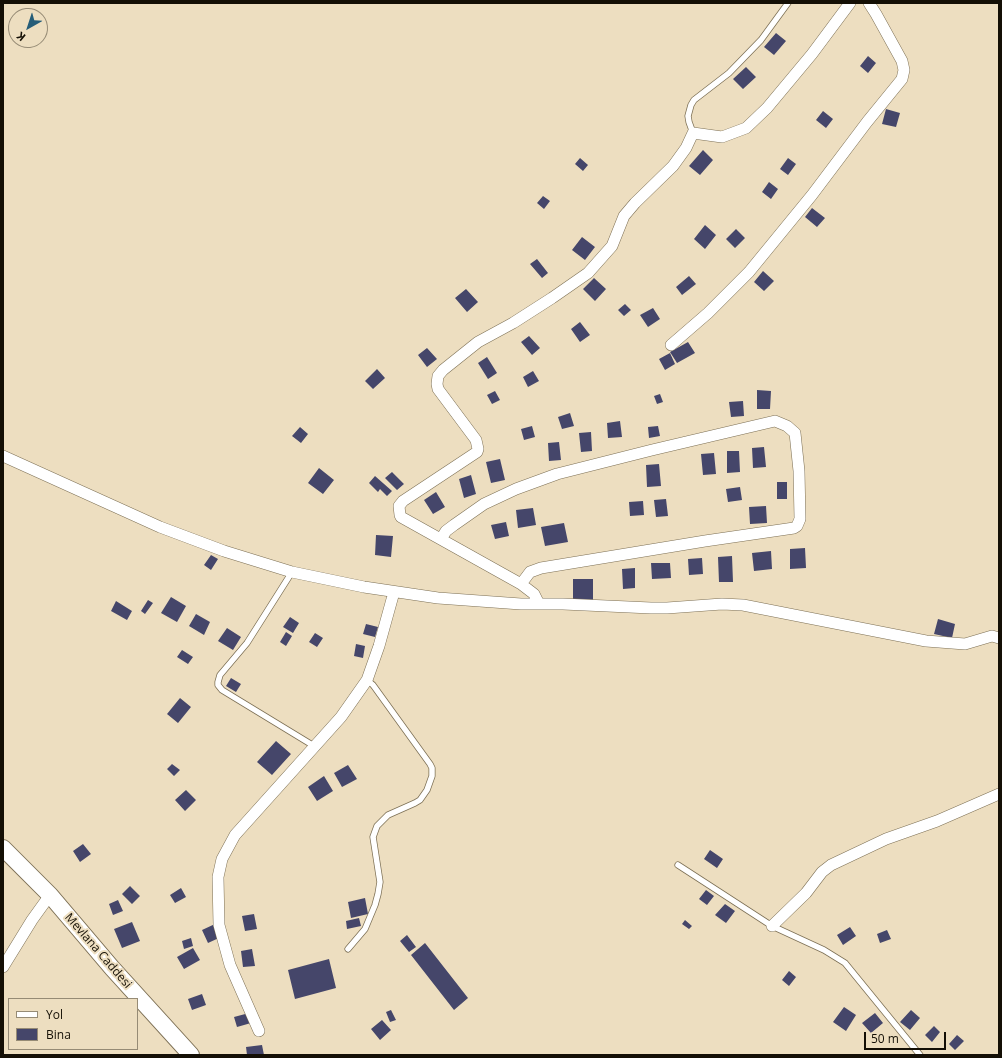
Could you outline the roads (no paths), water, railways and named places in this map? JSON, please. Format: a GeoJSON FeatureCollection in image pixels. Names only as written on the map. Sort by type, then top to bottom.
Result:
{"type":"FeatureCollection","features":[{"type":"Feature","properties":{"kind":"street"},"geometry":{"type":"LineString","coordinates":[[539,604],[534,594],[521,584],[401,517],[399,509],[403,501],[477,452],[478,449],[476,440],[438,389],[437,379],[440,373],[478,342],[513,323],[588,273],[612,246],[624,216],[635,203],[673,166],[686,148],[693,133],[722,137],[746,128],[767,108],[812,54],[850,3]]}},
{"type":"Feature","properties":{"kind":"street"},"geometry":{"type":"LineString","coordinates":[[671,345],[708,313],[749,272],[812,195],[867,122],[900,84],[904,74],[903,65],[869,3]]}},
{"type":"Feature","properties":{"kind":"street"},"geometry":{"type":"LineString","coordinates":[[441,539],[446,531],[484,504],[516,489],[557,474],[775,421],[787,426],[795,434],[799,470],[800,519],[799,523],[794,528],[541,568],[530,572],[521,584]]}},
{"type":"Feature","properties":{"kind":"street"},"geometry":{"type":"LineString","coordinates":[[3,456],[192,540],[230,554],[292,572],[350,584],[394,592],[479,602],[651,608],[683,607],[709,604],[738,605],[926,640],[965,644],[992,636],[999,638]]}},
{"type":"Feature","properties":{"kind":"street"},"geometry":{"type":"LineString","coordinates":[[259,1030],[230,965],[219,925],[218,886],[220,868],[226,850],[235,835],[341,717],[367,680],[379,646],[394,592]]}},
{"type":"Feature","properties":{"kind":"street"},"geometry":{"type":"LineString","coordinates":[[772,926],[806,893],[822,872],[831,865],[886,839],[937,821],[999,794]]}},
{"type":"Feature","properties":{"kind":"street","name":"Mevlana Caddesi"},"geometry":{"type":"LineString","coordinates":[[3,848],[50,895],[112,968],[191,1055]]}},
{"type":"Feature","properties":{"kind":"street"},"geometry":{"type":"LineString","coordinates":[[3,967],[32,920],[50,895]]}},
{"type":"Feature","properties":{"kind":"lane"},"geometry":{"type":"LineString","coordinates":[[693,133],[688,116],[694,100],[728,74],[761,40],[788,3]]}},
{"type":"Feature","properties":{"kind":"lane"},"geometry":{"type":"LineString","coordinates":[[292,572],[247,643],[220,675],[218,685],[222,690],[314,746]]}},
{"type":"Feature","properties":{"kind":"lane"},"geometry":{"type":"LineString","coordinates":[[348,949],[365,928],[373,911],[378,894],[380,882],[373,837],[377,826],[388,815],[420,800],[427,790],[432,776],[432,768],[430,764],[373,685],[367,680]]}},
{"type":"Feature","properties":{"kind":"lane"},"geometry":{"type":"LineString","coordinates":[[678,865],[772,926],[824,950],[845,963],[920,1055]]}}]}
